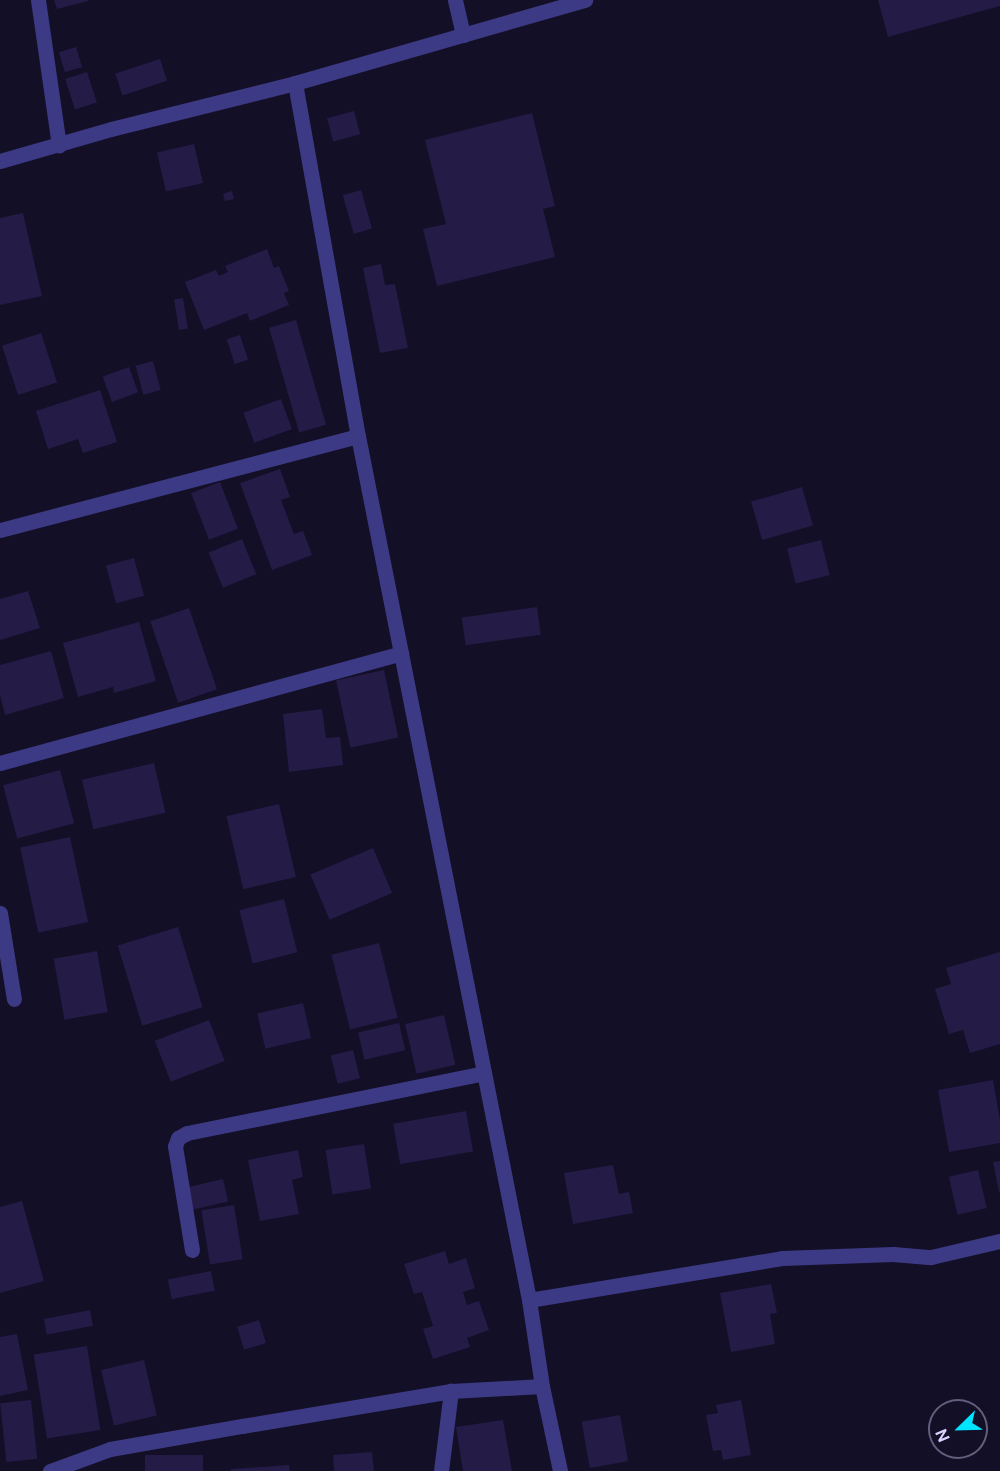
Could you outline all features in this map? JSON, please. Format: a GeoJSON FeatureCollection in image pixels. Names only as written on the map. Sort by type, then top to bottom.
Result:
{"type":"FeatureCollection","features":[{"type":"Feature","properties":{"kind":"street"},"geometry":{"type":"LineString","coordinates":[[38,0],[59,145]]}},
{"type":"Feature","properties":{"kind":"street"},"geometry":{"type":"LineString","coordinates":[[455,0],[463,35]]}},
{"type":"Feature","properties":{"kind":"street"},"geometry":{"type":"LineString","coordinates":[[0,161],[111,129],[295,83],[585,0]]}},
{"type":"Feature","properties":{"kind":"street"},"geometry":{"type":"LineString","coordinates":[[295,83],[358,436],[529,1300],[542,1386],[560,1471]]}},
{"type":"Feature","properties":{"kind":"street"},"geometry":{"type":"LineString","coordinates":[[0,530],[358,436]]}},
{"type":"Feature","properties":{"kind":"street"},"geometry":{"type":"LineString","coordinates":[[0,764],[401,653]]}},
{"type":"Feature","properties":{"kind":"street"},"geometry":{"type":"LineString","coordinates":[[0,913],[14,999]]}},
{"type":"Feature","properties":{"kind":"street"},"geometry":{"type":"LineString","coordinates":[[192,1250],[175,1146],[178,1138],[187,1133],[484,1073]]}},
{"type":"Feature","properties":{"kind":"street"},"geometry":{"type":"LineString","coordinates":[[529,1300],[783,1258],[893,1254],[931,1257],[1000,1241]]}},
{"type":"Feature","properties":{"kind":"street"},"geometry":{"type":"LineString","coordinates":[[50,1471],[110,1449],[452,1391],[542,1386]]}},
{"type":"Feature","properties":{"kind":"street"},"geometry":{"type":"LineString","coordinates":[[441,1471],[452,1391]]}},
{"type":"Feature","properties":{"kind":"building"},"geometry":{"type":"Polygon","coordinates":[[[54,0],[88,0],[88,1],[57,9],[54,0]]]}},
{"type":"Feature","properties":{"kind":"building"},"geometry":{"type":"Polygon","coordinates":[[[878,0],[1000,0],[1000,6],[888,37],[878,0]]]}},
{"type":"Feature","properties":{"kind":"building"},"geometry":{"type":"Polygon","coordinates":[[[76,47],[82,67],[65,72],[59,52],[76,47]]]}},
{"type":"Feature","properties":{"kind":"building"},"geometry":{"type":"Polygon","coordinates":[[[160,59],[167,81],[122,95],[115,74],[160,59]]]}},
{"type":"Feature","properties":{"kind":"building"},"geometry":{"type":"Polygon","coordinates":[[[87,72],[97,102],[75,110],[65,79],[87,72]]]}},
{"type":"Feature","properties":{"kind":"building"},"geometry":{"type":"Polygon","coordinates":[[[354,111],[360,134],[333,141],[327,118],[354,111]]]}},
{"type":"Feature","properties":{"kind":"building"},"geometry":{"type":"Polygon","coordinates":[[[532,113],[555,206],[543,209],[555,257],[437,286],[423,229],[446,224],[425,140],[532,113]]]}},
{"type":"Feature","properties":{"kind":"building"},"geometry":{"type":"Polygon","coordinates":[[[194,144],[203,183],[166,192],[157,153],[194,144]]]}},
{"type":"Feature","properties":{"kind":"building"},"geometry":{"type":"Polygon","coordinates":[[[361,190],[372,228],[354,234],[343,195],[361,190]]]}},
{"type":"Feature","properties":{"kind":"building"},"geometry":{"type":"Polygon","coordinates":[[[232,191],[234,199],[225,201],[223,194],[232,191]]]}},
{"type":"Feature","properties":{"kind":"building"},"geometry":{"type":"Polygon","coordinates":[[[23,213],[42,296],[0,305],[0,218],[23,213]]]}},
{"type":"Feature","properties":{"kind":"building"},"geometry":{"type":"Polygon","coordinates":[[[267,249],[274,268],[279,266],[289,291],[284,293],[289,305],[250,321],[247,313],[204,330],[185,282],[216,270],[219,276],[228,272],[225,266],[267,249]]]}},
{"type":"Feature","properties":{"kind":"building"},"geometry":{"type":"Polygon","coordinates":[[[381,264],[385,285],[395,284],[408,348],[380,353],[363,268],[381,264]]]}},
{"type":"Feature","properties":{"kind":"building"},"geometry":{"type":"Polygon","coordinates":[[[183,298],[188,329],[179,330],[174,299],[183,298]]]}},
{"type":"Feature","properties":{"kind":"building"},"geometry":{"type":"Polygon","coordinates":[[[296,320],[326,425],[299,432],[269,328],[296,320]]]}},
{"type":"Feature","properties":{"kind":"building"},"geometry":{"type":"Polygon","coordinates":[[[41,333],[57,382],[18,395],[2,346],[41,333]]]}},
{"type":"Feature","properties":{"kind":"building"},"geometry":{"type":"Polygon","coordinates":[[[240,335],[248,360],[235,364],[227,339],[240,335]]]}},
{"type":"Feature","properties":{"kind":"building"},"geometry":{"type":"Polygon","coordinates":[[[153,361],[161,390],[143,395],[136,366],[153,361]]]}},
{"type":"Feature","properties":{"kind":"building"},"geometry":{"type":"Polygon","coordinates":[[[129,367],[138,392],[112,402],[103,377],[129,367]]]}},
{"type":"Feature","properties":{"kind":"building"},"geometry":{"type":"Polygon","coordinates":[[[100,390],[117,442],[83,453],[78,439],[48,449],[36,411],[100,390]]]}},
{"type":"Feature","properties":{"kind":"building"},"geometry":{"type":"Polygon","coordinates":[[[281,399],[292,429],[254,443],[243,413],[281,399]]]}},
{"type":"Feature","properties":{"kind":"building"},"geometry":{"type":"Polygon","coordinates":[[[280,469],[290,497],[281,500],[294,534],[303,531],[312,555],[272,570],[240,483],[280,469]]]}},
{"type":"Feature","properties":{"kind":"building"},"geometry":{"type":"Polygon","coordinates":[[[220,482],[238,529],[209,540],[191,493],[220,482]]]}},
{"type":"Feature","properties":{"kind":"building"},"geometry":{"type":"Polygon","coordinates":[[[802,487],[813,525],[762,540],[751,502],[802,487]]]}},
{"type":"Feature","properties":{"kind":"building"},"geometry":{"type":"Polygon","coordinates":[[[242,539],[256,574],[223,588],[209,552],[242,539]]]}},
{"type":"Feature","properties":{"kind":"building"},"geometry":{"type":"Polygon","coordinates":[[[821,540],[830,575],[796,583],[787,548],[821,540]]]}},
{"type":"Feature","properties":{"kind":"building"},"geometry":{"type":"Polygon","coordinates":[[[134,558],[144,596],[116,603],[106,566],[134,558]]]}},
{"type":"Feature","properties":{"kind":"building"},"geometry":{"type":"Polygon","coordinates":[[[28,591],[40,628],[0,640],[0,599],[28,591]]]}},
{"type":"Feature","properties":{"kind":"building"},"geometry":{"type":"Polygon","coordinates":[[[537,607],[541,635],[466,645],[462,618],[537,607]]]}},
{"type":"Feature","properties":{"kind":"building"},"geometry":{"type":"Polygon","coordinates":[[[189,608],[217,689],[178,703],[150,621],[189,608]]]}},
{"type":"Feature","properties":{"kind":"building"},"geometry":{"type":"Polygon","coordinates":[[[139,622],[156,681],[114,693],[113,687],[78,697],[63,643],[139,622]]]}},
{"type":"Feature","properties":{"kind":"building"},"geometry":{"type":"Polygon","coordinates":[[[51,651],[64,698],[5,715],[0,695],[0,665],[51,651]]]}},
{"type":"Feature","properties":{"kind":"building"},"geometry":{"type":"Polygon","coordinates":[[[384,670],[398,737],[350,748],[336,680],[384,670]]]}},
{"type":"Feature","properties":{"kind":"building"},"geometry":{"type":"Polygon","coordinates":[[[322,709],[326,738],[340,737],[343,765],[289,772],[283,714],[322,709]]]}},
{"type":"Feature","properties":{"kind":"building"},"geometry":{"type":"Polygon","coordinates":[[[154,763],[165,813],[93,829],[82,780],[154,763]]]}},
{"type":"Feature","properties":{"kind":"building"},"geometry":{"type":"Polygon","coordinates":[[[60,770],[74,823],[17,838],[3,785],[60,770]]]}},
{"type":"Feature","properties":{"kind":"building"},"geometry":{"type":"Polygon","coordinates":[[[279,804],[296,877],[243,889],[226,816],[279,804]]]}},
{"type":"Feature","properties":{"kind":"building"},"geometry":{"type":"Polygon","coordinates":[[[70,837],[88,922],[38,933],[20,848],[70,837]]]}},
{"type":"Feature","properties":{"kind":"building"},"geometry":{"type":"Polygon","coordinates":[[[373,848],[392,893],[330,920],[310,875],[373,848]]]}},
{"type":"Feature","properties":{"kind":"building"},"geometry":{"type":"Polygon","coordinates":[[[284,899],[297,952],[253,963],[239,910],[284,899]]]}},
{"type":"Feature","properties":{"kind":"building"},"geometry":{"type":"Polygon","coordinates":[[[178,927],[203,1007],[142,1026],[118,945],[178,927]]]}},
{"type":"Feature","properties":{"kind":"building"},"geometry":{"type":"Polygon","coordinates":[[[379,943],[398,1018],[350,1030],[331,955],[379,943]]]}},
{"type":"Feature","properties":{"kind":"building"},"geometry":{"type":"Polygon","coordinates":[[[97,951],[108,1012],[64,1020],[54,959],[97,951]]]}},
{"type":"Feature","properties":{"kind":"building"},"geometry":{"type":"Polygon","coordinates":[[[1000,952],[1000,1044],[970,1053],[963,1030],[949,1034],[935,989],[951,984],[946,968],[1000,952]]]}},
{"type":"Feature","properties":{"kind":"building"},"geometry":{"type":"Polygon","coordinates":[[[303,1003],[311,1038],[265,1049],[257,1014],[303,1003]]]}},
{"type":"Feature","properties":{"kind":"building"},"geometry":{"type":"Polygon","coordinates":[[[444,1015],[455,1065],[416,1074],[405,1024],[444,1015]]]}},
{"type":"Feature","properties":{"kind":"building"},"geometry":{"type":"Polygon","coordinates":[[[209,1020],[225,1061],[171,1082],[155,1041],[209,1020]]]}},
{"type":"Feature","properties":{"kind":"building"},"geometry":{"type":"Polygon","coordinates":[[[399,1023],[405,1050],[364,1060],[358,1032],[399,1023]]]}},
{"type":"Feature","properties":{"kind":"building"},"geometry":{"type":"Polygon","coordinates":[[[353,1050],[360,1078],[338,1084],[331,1056],[353,1050]]]}},
{"type":"Feature","properties":{"kind":"building"},"geometry":{"type":"Polygon","coordinates":[[[993,1080],[1000,1120],[1000,1143],[949,1152],[938,1090],[993,1080]]]}},
{"type":"Feature","properties":{"kind":"building"},"geometry":{"type":"Polygon","coordinates":[[[466,1111],[473,1151],[400,1164],[393,1124],[466,1111]]]}},
{"type":"Feature","properties":{"kind":"building"},"geometry":{"type":"Polygon","coordinates":[[[364,1144],[371,1188],[333,1195],[325,1150],[364,1144]]]}},
{"type":"Feature","properties":{"kind":"building"},"geometry":{"type":"Polygon","coordinates":[[[298,1150],[303,1177],[292,1180],[299,1214],[260,1221],[248,1160],[298,1150]]]}},
{"type":"Feature","properties":{"kind":"building"},"geometry":{"type":"Polygon","coordinates":[[[1000,1161],[1000,1192],[999,1192],[993,1162],[1000,1161]]]}},
{"type":"Feature","properties":{"kind":"building"},"geometry":{"type":"Polygon","coordinates":[[[613,1165],[619,1194],[629,1192],[633,1213],[573,1224],[564,1173],[613,1165]]]}},
{"type":"Feature","properties":{"kind":"building"},"geometry":{"type":"Polygon","coordinates":[[[978,1170],[987,1208],[958,1215],[949,1177],[978,1170]]]}},
{"type":"Feature","properties":{"kind":"building"},"geometry":{"type":"Polygon","coordinates":[[[223,1179],[228,1201],[188,1211],[183,1188],[223,1179]]]}},
{"type":"Feature","properties":{"kind":"building"},"geometry":{"type":"Polygon","coordinates":[[[22,1201],[44,1281],[0,1293],[0,1207],[22,1201]]]}},
{"type":"Feature","properties":{"kind":"building"},"geometry":{"type":"Polygon","coordinates":[[[234,1205],[243,1259],[210,1264],[201,1210],[234,1205]]]}},
{"type":"Feature","properties":{"kind":"building"},"geometry":{"type":"Polygon","coordinates":[[[445,1251],[449,1264],[466,1258],[475,1288],[463,1292],[467,1305],[479,1301],[489,1330],[467,1338],[470,1347],[433,1359],[423,1329],[433,1326],[422,1292],[414,1294],[404,1264],[445,1251]]]}},
{"type":"Feature","properties":{"kind":"building"},"geometry":{"type":"Polygon","coordinates":[[[211,1271],[215,1291],[172,1299],[168,1279],[211,1271]]]}},
{"type":"Feature","properties":{"kind":"building"},"geometry":{"type":"Polygon","coordinates":[[[771,1284],[777,1313],[770,1314],[775,1344],[731,1352],[720,1293],[771,1284]]]}},
{"type":"Feature","properties":{"kind":"building"},"geometry":{"type":"Polygon","coordinates":[[[90,1310],[93,1326],[47,1335],[44,1319],[90,1310]]]}},
{"type":"Feature","properties":{"kind":"building"},"geometry":{"type":"Polygon","coordinates":[[[259,1320],[266,1343],[244,1350],[237,1327],[259,1320]]]}},
{"type":"Feature","properties":{"kind":"building"},"geometry":{"type":"Polygon","coordinates":[[[17,1334],[28,1390],[0,1396],[0,1337],[17,1334]]]}},
{"type":"Feature","properties":{"kind":"building"},"geometry":{"type":"Polygon","coordinates":[[[87,1346],[100,1430],[47,1438],[34,1354],[87,1346]]]}},
{"type":"Feature","properties":{"kind":"building"},"geometry":{"type":"Polygon","coordinates":[[[144,1360],[157,1416],[114,1425],[101,1370],[144,1360]]]}},
{"type":"Feature","properties":{"kind":"building"},"geometry":{"type":"Polygon","coordinates":[[[31,1400],[37,1459],[6,1462],[0,1403],[31,1400]]]}},
{"type":"Feature","properties":{"kind":"building"},"geometry":{"type":"Polygon","coordinates":[[[741,1400],[751,1455],[723,1460],[721,1450],[713,1451],[706,1415],[718,1413],[716,1405],[741,1400]]]}},
{"type":"Feature","properties":{"kind":"building"},"geometry":{"type":"Polygon","coordinates":[[[620,1415],[628,1461],[590,1468],[582,1422],[620,1415]]]}},
{"type":"Feature","properties":{"kind":"building"},"geometry":{"type":"Polygon","coordinates":[[[503,1420],[512,1471],[463,1471],[456,1427],[503,1420]]]}},
{"type":"Feature","properties":{"kind":"building"},"geometry":{"type":"Polygon","coordinates":[[[372,1452],[374,1471],[334,1471],[333,1455],[372,1452]]]}},
{"type":"Feature","properties":{"kind":"building"},"geometry":{"type":"Polygon","coordinates":[[[145,1455],[203,1455],[203,1471],[145,1471],[145,1455]]]}},
{"type":"Feature","properties":{"kind":"building"},"geometry":{"type":"Polygon","coordinates":[[[289,1465],[290,1471],[231,1471],[231,1469],[289,1465]]]}}]}
